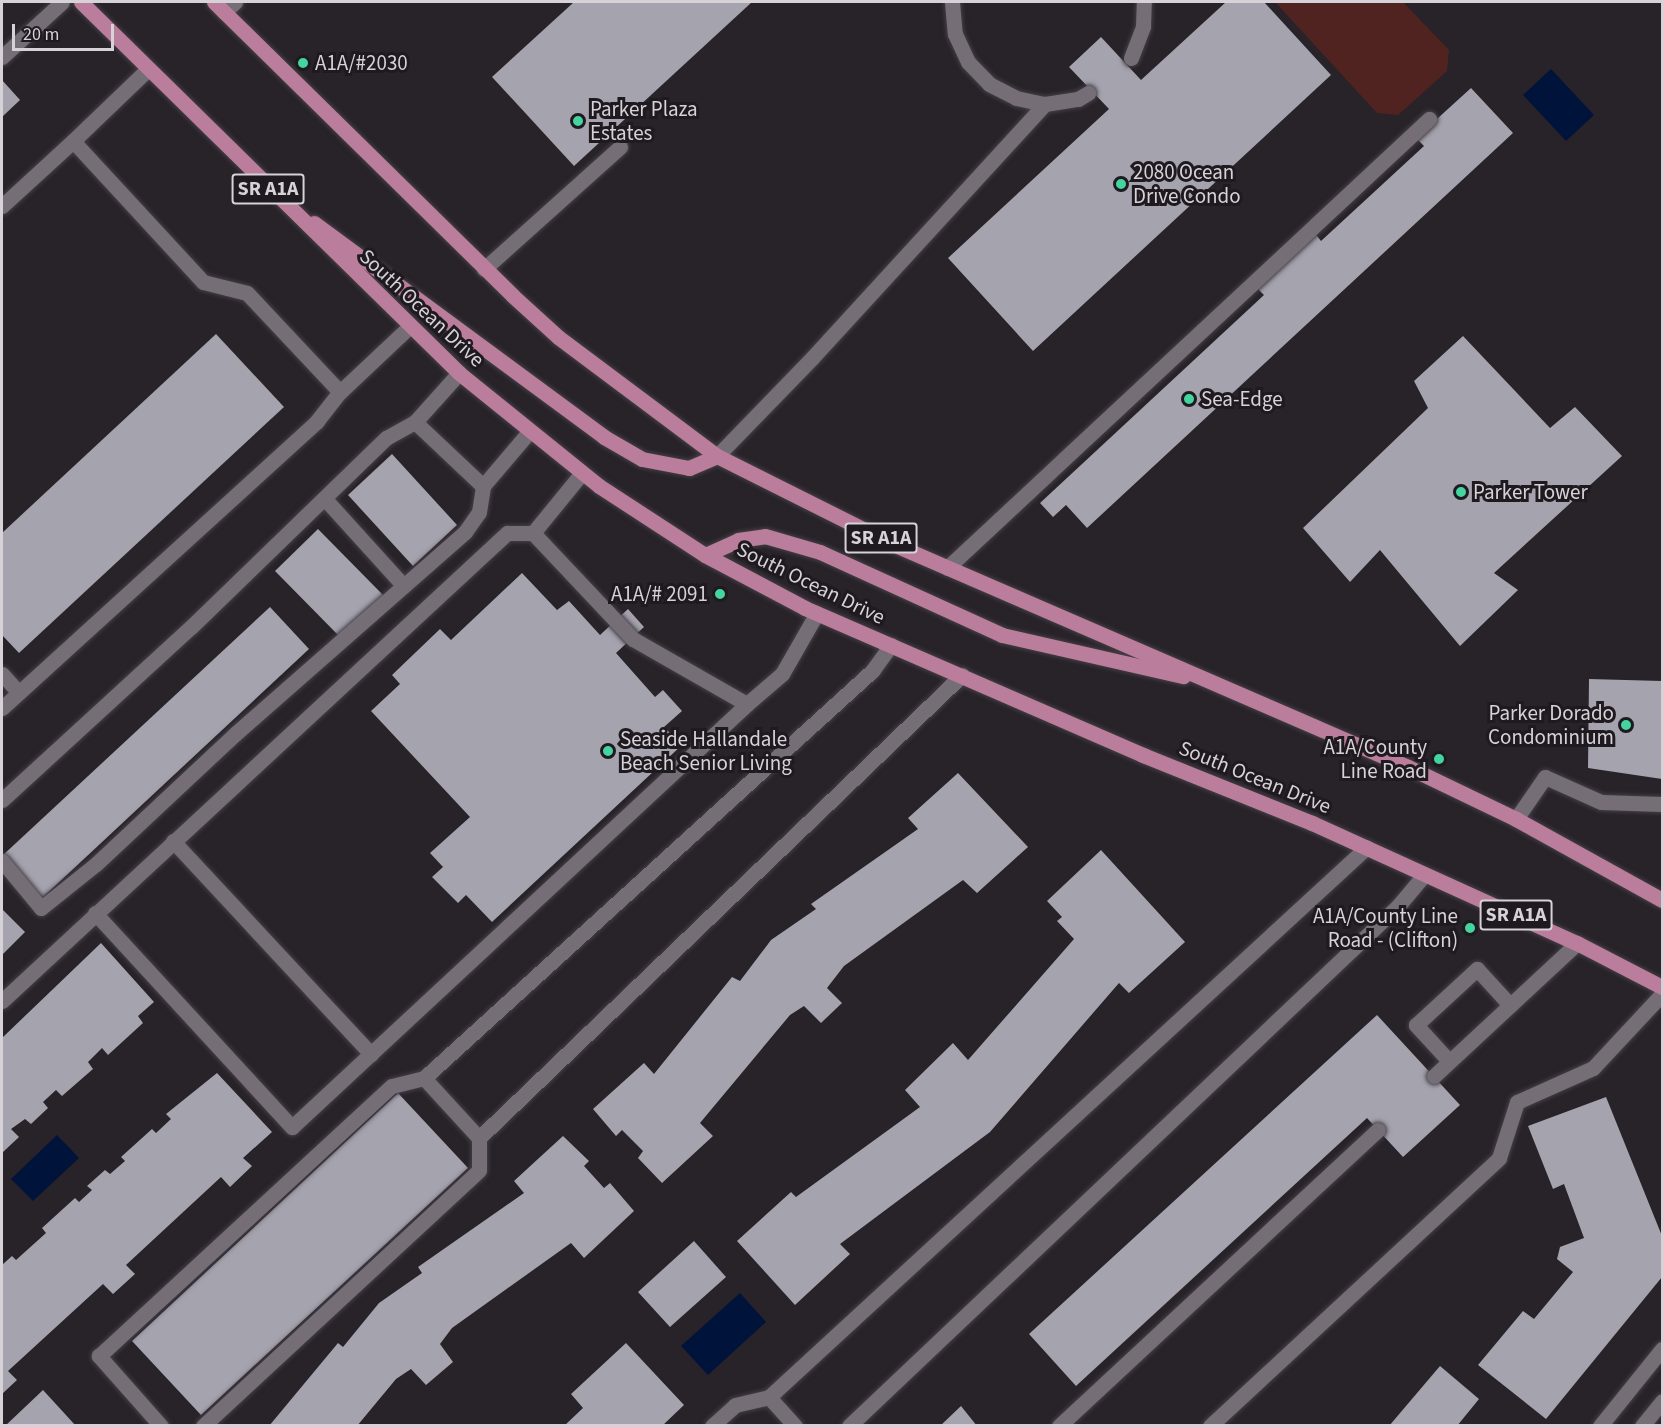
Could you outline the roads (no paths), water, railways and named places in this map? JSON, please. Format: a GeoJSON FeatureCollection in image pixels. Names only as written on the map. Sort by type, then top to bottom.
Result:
{"type":"FeatureCollection","features":[{"type":"Feature","properties":{"kind":"main road","name":"South Ocean Drive"},"geometry":{"type":"LineString","coordinates":[[81,2],[270,191],[459,373],[582,473],[705,555],[817,613],[1367,847],[1577,943],[1662,987]]}},
{"type":"Feature","properties":{"kind":"main road","name":"SR A1A"},"geometry":{"type":"LineString","coordinates":[[224,5],[484,269],[558,337],[717,456],[947,568],[1224,685],[1516,819],[1662,900]]}},
{"type":"Feature","properties":{"kind":"main road"},"geometry":{"type":"LineString","coordinates":[[270,191],[604,437],[642,459],[674,467],[689,468],[717,456]]}},
{"type":"Feature","properties":{"kind":"main road"},"geometry":{"type":"LineString","coordinates":[[705,555],[738,540],[765,536],[820,552],[1002,635],[1224,685]]}},
{"type":"Feature","properties":{"kind":"street"},"geometry":{"type":"LineString","coordinates":[[2,57],[62,2]]}},
{"type":"Feature","properties":{"kind":"street"},"geometry":{"type":"LineString","coordinates":[[952,2],[955,34],[968,62],[989,84],[1016,98],[1045,104],[1078,99],[1088,93]]}},
{"type":"Feature","properties":{"kind":"street"},"geometry":{"type":"LineString","coordinates":[[1131,58],[1143,26],[1144,2]]}},
{"type":"Feature","properties":{"kind":"street"},"geometry":{"type":"LineString","coordinates":[[2,206],[148,69]]}},
{"type":"Feature","properties":{"kind":"street"},"geometry":{"type":"LineString","coordinates":[[717,456],[812,358],[1045,104]]}},
{"type":"Feature","properties":{"kind":"street"},"geometry":{"type":"LineString","coordinates":[[947,568],[1429,119]]}},
{"type":"Feature","properties":{"kind":"street"},"geometry":{"type":"LineString","coordinates":[[73,141],[203,282],[247,293],[340,392]]}},
{"type":"Feature","properties":{"kind":"street"},"geometry":{"type":"LineString","coordinates":[[484,269],[620,147]]}},
{"type":"Feature","properties":{"kind":"street"},"geometry":{"type":"LineString","coordinates":[[2,708],[317,421],[340,392],[409,327]]}},
{"type":"Feature","properties":{"kind":"street"},"geometry":{"type":"LineString","coordinates":[[2,800],[325,499],[386,438],[416,422],[459,373]]}},
{"type":"Feature","properties":{"kind":"street"},"geometry":{"type":"LineString","coordinates":[[416,422],[483,486]]}},
{"type":"Feature","properties":{"kind":"street"},"geometry":{"type":"LineString","coordinates":[[2,861],[41,908],[96,864],[403,585],[465,532],[479,512],[483,486],[529,432]]}},
{"type":"Feature","properties":{"kind":"street"},"geometry":{"type":"LineString","coordinates":[[533,533],[582,473]]}},
{"type":"Feature","properties":{"kind":"street"},"geometry":{"type":"LineString","coordinates":[[325,499],[403,585]]}},
{"type":"Feature","properties":{"kind":"street"},"geometry":{"type":"LineString","coordinates":[[2,1001],[507,533],[533,533],[633,639],[747,704]]}},
{"type":"Feature","properties":{"kind":"street"},"geometry":{"type":"LineString","coordinates":[[95,913],[292,1127],[782,674],[817,613]]}},
{"type":"Feature","properties":{"kind":"street"},"geometry":{"type":"LineString","coordinates":[[161,1425],[99,1356],[392,1086],[424,1078],[873,670],[891,645]]}},
{"type":"Feature","properties":{"kind":"street"},"geometry":{"type":"LineString","coordinates":[[2,674],[18,692]]}},
{"type":"Feature","properties":{"kind":"street"},"geometry":{"type":"LineString","coordinates":[[479,1138],[962,675]]}},
{"type":"Feature","properties":{"kind":"street"},"geometry":{"type":"LineString","coordinates":[[1516,819],[1545,777],[1601,802],[1662,804]]}},
{"type":"Feature","properties":{"kind":"street"},"geometry":{"type":"LineString","coordinates":[[174,841],[371,1054]]}},
{"type":"Feature","properties":{"kind":"street"},"geometry":{"type":"LineString","coordinates":[[712,1425],[735,1405],[770,1397],[1367,847]]}},
{"type":"Feature","properties":{"kind":"street"},"geometry":{"type":"LineString","coordinates":[[849,1425],[1398,906],[1424,875]]}},
{"type":"Feature","properties":{"kind":"street"},"geometry":{"type":"LineString","coordinates":[[1434,1076],[1577,943]]}},
{"type":"Feature","properties":{"kind":"street"},"geometry":{"type":"LineString","coordinates":[[1449,1061],[1416,1025],[1477,969],[1510,1005]]}},
{"type":"Feature","properties":{"kind":"street"},"geometry":{"type":"LineString","coordinates":[[1210,1425],[1499,1158],[1517,1102],[1593,1068],[1662,994]]}},
{"type":"Feature","properties":{"kind":"street"},"geometry":{"type":"LineString","coordinates":[[203,1425],[479,1170],[479,1138],[424,1078]]}},
{"type":"Feature","properties":{"kind":"street"},"geometry":{"type":"LineString","coordinates":[[1059,1425],[1378,1130]]}},
{"type":"Feature","properties":{"kind":"street"},"geometry":{"type":"LineString","coordinates":[[1600,1425],[1662,1349]]}},
{"type":"Feature","properties":{"kind":"street"},"geometry":{"type":"LineString","coordinates":[[770,1397],[795,1425]]}},
{"type":"Feature","properties":{"kind":"street"},"geometry":{"type":"LineString","coordinates":[[1642,1425],[1662,1401]]}},
{"type":"Feature","properties":{"kind":"water"},"geometry":{"type":"Polygon","coordinates":[[[1551,69],[1594,115],[1566,141],[1523,95],[1551,69]]]}},
{"type":"Feature","properties":{"kind":"water"},"geometry":{"type":"Polygon","coordinates":[[[57,1135],[79,1158],[33,1201],[11,1179],[57,1135]]]}},
{"type":"Feature","properties":{"kind":"water"},"geometry":{"type":"Polygon","coordinates":[[[740,1293],[766,1322],[708,1375],[681,1346],[740,1293]]]}},
{"type":"Feature","properties":{"kind":"place","name":"A1A/#2030"},"geometry":{"type":"Point","coordinates":[303,63]}},
{"type":"Feature","properties":{"kind":"place","name":"Parker Plaza Estates"},"geometry":{"type":"Point","coordinates":[578,121]}},
{"type":"Feature","properties":{"kind":"place","name":"2080 Ocean Drive Condo"},"geometry":{"type":"Point","coordinates":[1121,184]}},
{"type":"Feature","properties":{"kind":"place","name":"Sea-Edge"},"geometry":{"type":"Point","coordinates":[1189,399]}},
{"type":"Feature","properties":{"kind":"place","name":"Parker Tower"},"geometry":{"type":"Point","coordinates":[1461,492]}},
{"type":"Feature","properties":{"kind":"place","name":"A1A/# 2091"},"geometry":{"type":"Point","coordinates":[720,594]}},
{"type":"Feature","properties":{"kind":"place","name":"Parker Dorado Condominium"},"geometry":{"type":"Point","coordinates":[1626,725]}},
{"type":"Feature","properties":{"kind":"place","name":"Seaside Hallandale Beach Senior Living"},"geometry":{"type":"Point","coordinates":[608,751]}},
{"type":"Feature","properties":{"kind":"place","name":"A1A/County Line Road"},"geometry":{"type":"Point","coordinates":[1439,759]}},
{"type":"Feature","properties":{"kind":"place","name":"A1A/County Line Road - (Clifton)"},"geometry":{"type":"Point","coordinates":[1470,928]}}]}
